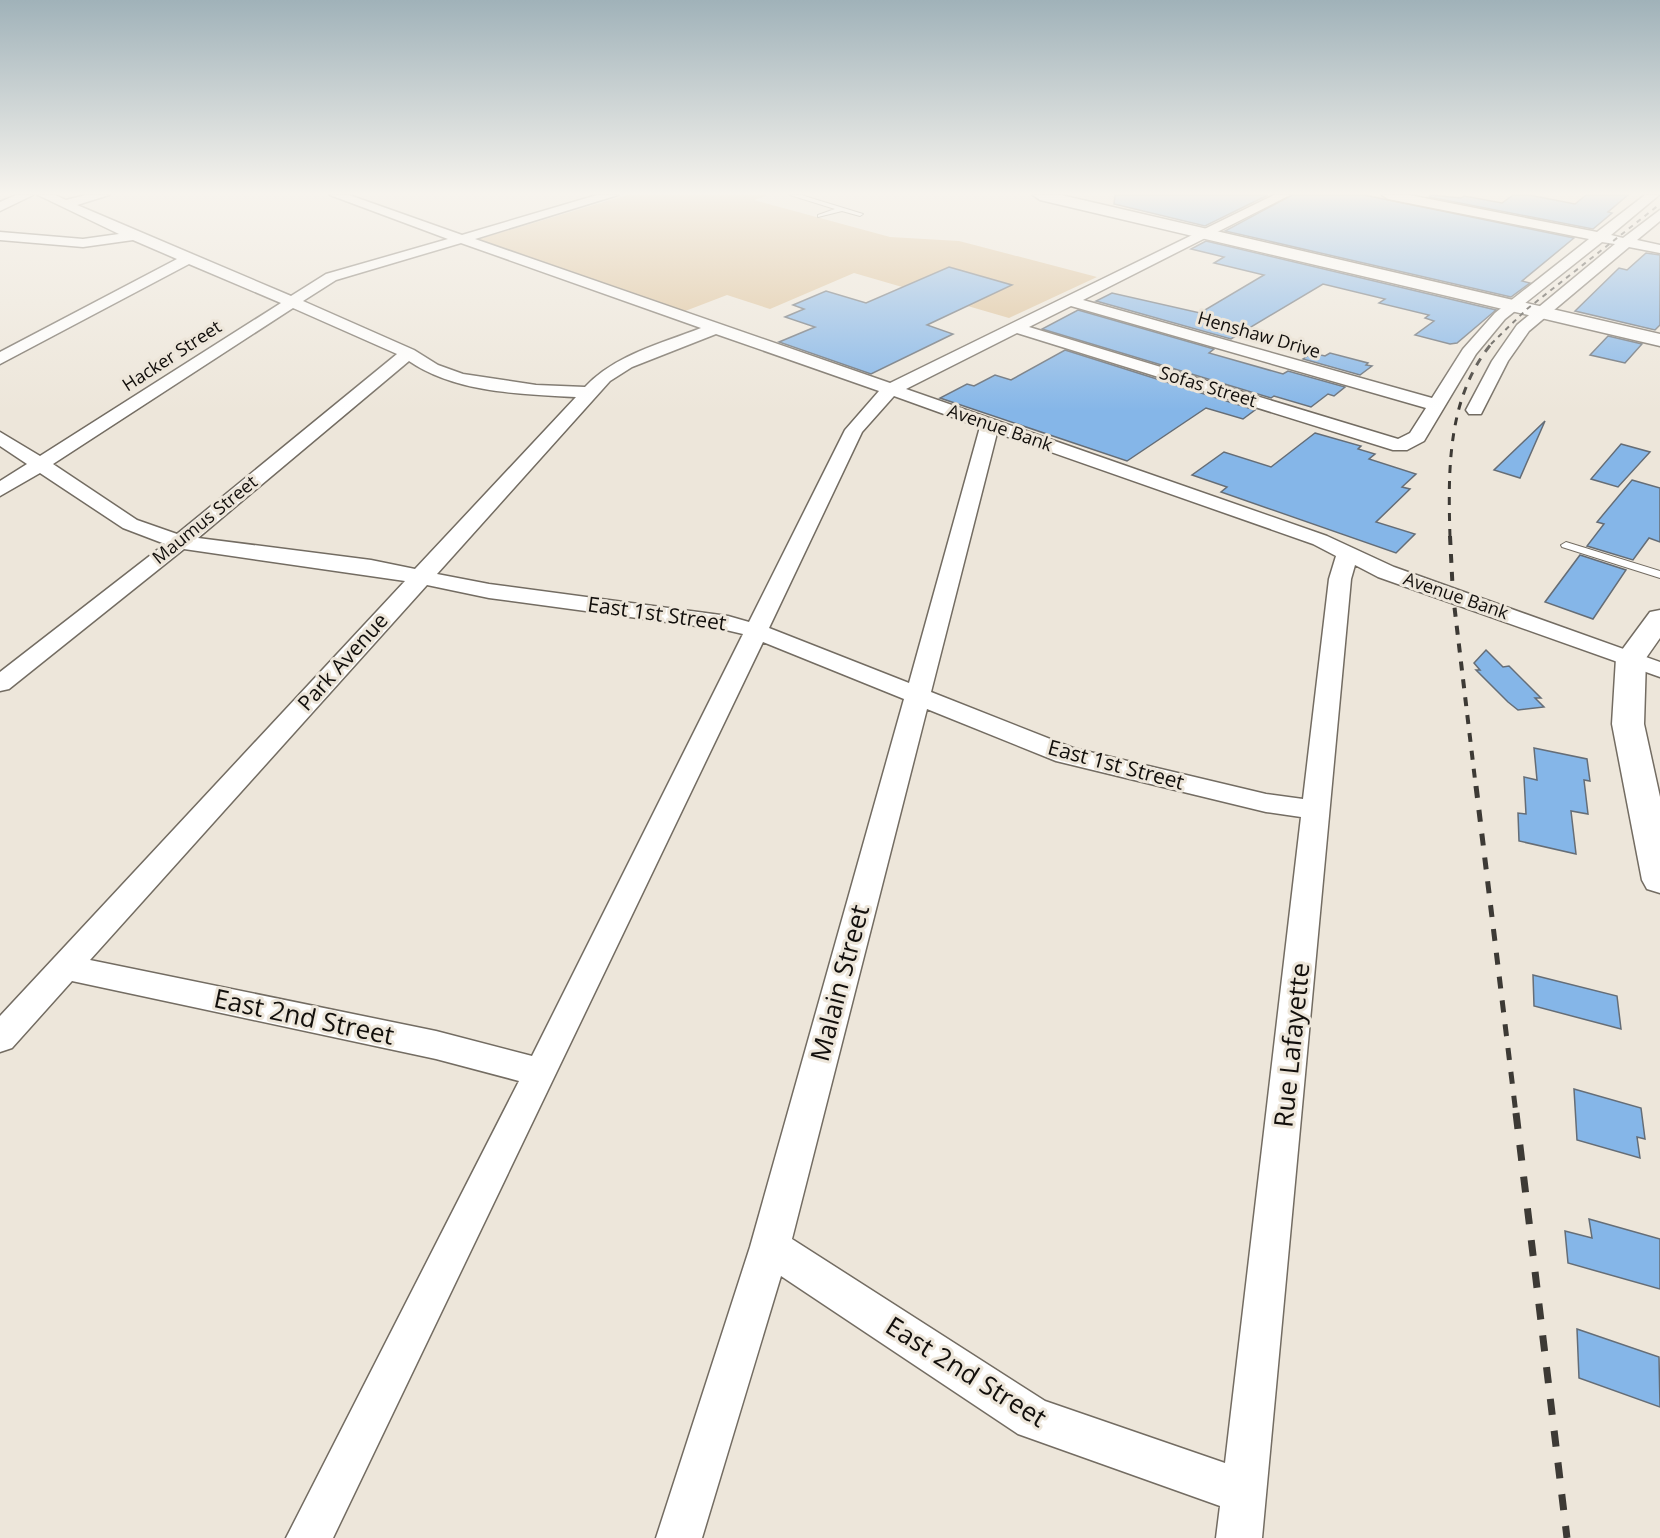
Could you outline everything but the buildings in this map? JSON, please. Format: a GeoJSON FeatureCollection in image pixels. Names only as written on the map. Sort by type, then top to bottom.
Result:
{"type":"FeatureCollection","features":[{"type":"Feature","properties":{"kind":"main road"},"geometry":{"type":"LineString","coordinates":[[1346,267],[1660,340]]}},
{"type":"Feature","properties":{"kind":"main road"},"geometry":{"type":"LineString","coordinates":[[1660,618],[1630,658],[1628,723],[1660,880]]}},
{"type":"Feature","properties":{"kind":"street"},"geometry":{"type":"LineString","coordinates":[[0,359],[175,267]]}},
{"type":"Feature","properties":{"kind":"street"},"geometry":{"type":"LineString","coordinates":[[205,267],[408,353],[432,369],[460,379],[536,390],[590,393]]}},
{"type":"Feature","properties":{"kind":"street","name":"Hacker Street"},"geometry":{"type":"LineString","coordinates":[[0,490],[332,277],[367,267]]}},
{"type":"Feature","properties":{"kind":"street","name":"Avenue Bank"},"geometry":{"type":"LineString","coordinates":[[541,267],[1320,540],[1386,572],[1660,670]]}},
{"type":"Feature","properties":{"kind":"street"},"geometry":{"type":"LineString","coordinates":[[309,1538],[541,1072],[854,430],[891,390],[1141,267]]}},
{"type":"Feature","properties":{"kind":"street"},"geometry":{"type":"LineString","coordinates":[[1436,405],[1469,352],[1511,305],[1561,267]]}},
{"type":"Feature","properties":{"kind":"street"},"geometry":{"type":"LineString","coordinates":[[1475,410],[1500,362],[1523,328],[1594,267]]}},
{"type":"Feature","properties":{"kind":"street","name":"Henshaw Drive"},"geometry":{"type":"LineString","coordinates":[[1073,302],[1436,405]]}},
{"type":"Feature","properties":{"kind":"street","name":"Park Avenue"},"geometry":{"type":"LineString","coordinates":[[0,1038],[604,377],[626,363],[716,328]]}},
{"type":"Feature","properties":{"kind":"street","name":"Sofas Street"},"geometry":{"type":"LineString","coordinates":[[1016,328],[1400,446],[1417,437],[1436,405]]}},
{"type":"Feature","properties":{"kind":"street","name":"Maumus Street"},"geometry":{"type":"LineString","coordinates":[[0,684],[180,542],[408,353]]}},
{"type":"Feature","properties":{"kind":"street","name":"Malain Street"},"geometry":{"type":"LineString","coordinates":[[679,1538],[770,1247],[990,424]]}},
{"type":"Feature","properties":{"kind":"street","name":"East 1st Street"},"geometry":{"type":"LineString","coordinates":[[0,438],[130,524],[180,542],[371,567],[489,591],[728,623],[757,631],[916,697],[1065,755],[1266,802],[1317,810]]}},
{"type":"Feature","properties":{"kind":"street","name":"Rue Lafayette"},"geometry":{"type":"LineString","coordinates":[[1239,1538],[1340,579],[1348,554]]}},
{"type":"Feature","properties":{"kind":"street","name":"East 2nd Street"},"geometry":{"type":"LineString","coordinates":[[65,967],[436,1045],[541,1072]]}},
{"type":"Feature","properties":{"kind":"street","name":"East 2nd Street"},"geometry":{"type":"LineString","coordinates":[[770,1247],[1033,1419],[1244,1492]]}},
{"type":"Feature","properties":{"kind":"lane"},"geometry":{"type":"LineString","coordinates":[[1566,545],[1660,575]]}},
{"type":"Feature","properties":{"kind":"shaded area"},"geometry":{"type":"Polygon","coordinates":[[[551,267],[1058,267],[1097,277],[1009,318],[854,273],[770,309],[727,295],[680,313],[551,267]]]}},
{"type":"Feature","properties":{"kind":"railway"},"geometry":{"type":"LineString","coordinates":[[1492,343],[1527,309],[1580,267]]}},
{"type":"Feature","properties":{"kind":"railway"},"geometry":{"type":"LineString","coordinates":[[1450,537],[1449,486],[1453,436],[1458,411],[1477,364],[1492,343]]}},
{"type":"Feature","properties":{"kind":"railway"},"geometry":{"type":"LineString","coordinates":[[1450,536],[1453,595],[1476,788]]}},
{"type":"Feature","properties":{"kind":"railway"},"geometry":{"type":"LineString","coordinates":[[1476,786],[1516,1114]]}},
{"type":"Feature","properties":{"kind":"railway"},"geometry":{"type":"LineString","coordinates":[[1516,1113],[1567,1538]]}}]}
